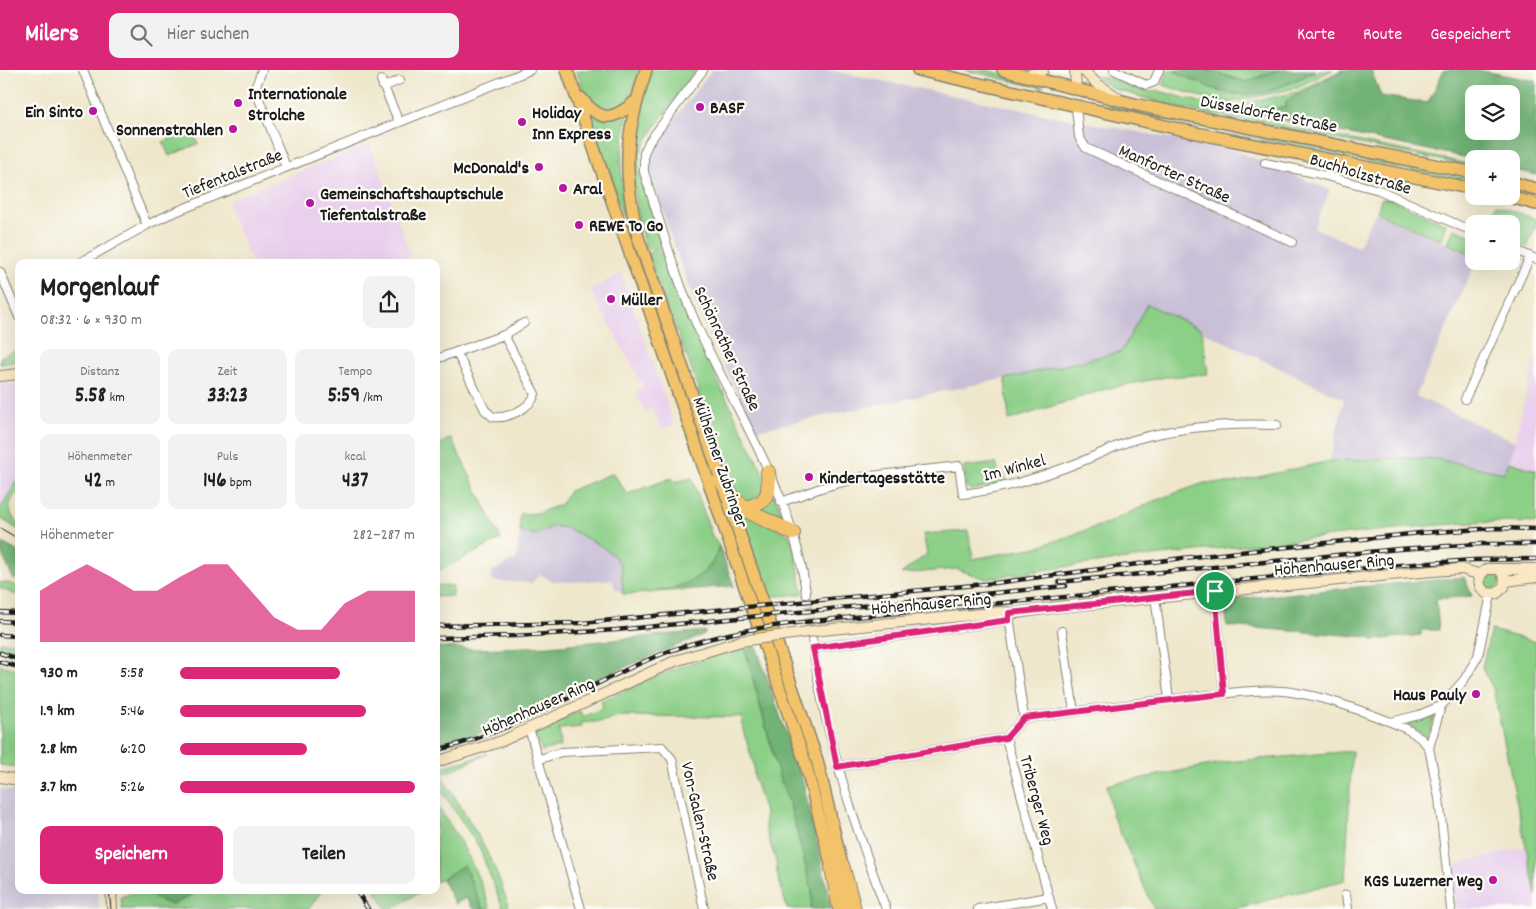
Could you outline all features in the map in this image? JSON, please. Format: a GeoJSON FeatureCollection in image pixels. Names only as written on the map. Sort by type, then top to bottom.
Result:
{"type":"FeatureCollection","features":[{"type":"Feature","properties":{"kind":"highway"},"geometry":{"type":"LineString","coordinates":[[743,508],[757,505],[765,499],[769,490],[768,472]]}},
{"type":"Feature","properties":{"kind":"highway"},"geometry":{"type":"LineString","coordinates":[[720,479],[736,502],[743,508],[753,515],[793,533]]}},
{"type":"Feature","properties":{"kind":"highway"},"geometry":{"type":"LineString","coordinates":[[839,867],[840,909]]}},
{"type":"Feature","properties":{"kind":"highway"},"geometry":{"type":"LineString","coordinates":[[839,867],[852,909]]}},
{"type":"Feature","properties":{"kind":"main road","name":"Mülheimer Zubringer"},"geometry":{"type":"LineString","coordinates":[[567,70],[577,93],[802,753],[839,867]]}},
{"type":"Feature","properties":{"kind":"main road","name":"Mülheimer Zubringer"},"geometry":{"type":"LineString","coordinates":[[646,70],[636,100],[627,155],[628,190],[633,214],[642,249],[817,760],[839,867]]}},
{"type":"Feature","properties":{"kind":"main road","name":"Düsseldorfer Straße"},"geometry":{"type":"LineString","coordinates":[[918,70],[1076,106],[1465,187]]}},
{"type":"Feature","properties":{"kind":"main road","name":"Düsseldorfer Straße"},"geometry":{"type":"LineString","coordinates":[[1003,70],[1124,101],[1465,171]]}},
{"type":"Feature","properties":{"kind":"main road"},"geometry":{"type":"LineString","coordinates":[[1076,89],[1076,106]]}},
{"type":"Feature","properties":{"kind":"main road"},"geometry":{"type":"LineString","coordinates":[[577,93],[594,113],[607,117],[620,114],[636,100]]}},
{"type":"Feature","properties":{"kind":"main road"},"geometry":{"type":"LineString","coordinates":[[1520,185],[1536,189]]}},
{"type":"Feature","properties":{"kind":"main road"},"geometry":{"type":"LineString","coordinates":[[1520,200],[1536,204]]}},
{"type":"Feature","properties":{"kind":"street"},"geometry":{"type":"LineString","coordinates":[[83,70],[147,225]]}},
{"type":"Feature","properties":{"kind":"street"},"geometry":{"type":"LineString","coordinates":[[262,70],[256,86],[257,94],[286,167]]}},
{"type":"Feature","properties":{"kind":"street","name":"Tiefentalstraße"},"geometry":{"type":"LineString","coordinates":[[86,259],[147,225],[286,167],[530,70]]}},
{"type":"Feature","properties":{"kind":"street","name":"Schönrather Straße"},"geometry":{"type":"LineString","coordinates":[[703,70],[649,142],[644,153],[644,172],[699,330],[750,429],[793,533],[800,553],[806,594]]}},
{"type":"Feature","properties":{"kind":"street"},"geometry":{"type":"LineString","coordinates":[[1027,76],[1043,70]]}},
{"type":"Feature","properties":{"kind":"street"},"geometry":{"type":"LineString","coordinates":[[1075,70],[1076,89]]}},
{"type":"Feature","properties":{"kind":"street"},"geometry":{"type":"LineString","coordinates":[[1083,70],[1106,91],[1124,101]]}},
{"type":"Feature","properties":{"kind":"street"},"geometry":{"type":"LineString","coordinates":[[1114,70],[1146,85],[1151,85],[1159,70]]}},
{"type":"Feature","properties":{"kind":"street"},"geometry":{"type":"LineString","coordinates":[[399,122],[382,84],[400,80]]}},
{"type":"Feature","properties":{"kind":"street","name":"Manforter Straße"},"geometry":{"type":"LineString","coordinates":[[1076,106],[1079,137],[1086,148],[1292,242]]}},
{"type":"Feature","properties":{"kind":"street","name":"Buchholzstraße"},"geometry":{"type":"LineString","coordinates":[[1265,163],[1315,173],[1378,190],[1465,228]]}},
{"type":"Feature","properties":{"kind":"street"},"geometry":{"type":"LineString","coordinates":[[1465,400],[1533,258],[1520,252]]}},
{"type":"Feature","properties":{"kind":"street"},"geometry":{"type":"LineString","coordinates":[[0,272],[15,297]]}},
{"type":"Feature","properties":{"kind":"street"},"geometry":{"type":"LineString","coordinates":[[440,358],[504,335],[524,323]]}},
{"type":"Feature","properties":{"kind":"street"},"geometry":{"type":"LineString","coordinates":[[457,353],[485,410],[493,417],[504,416],[528,406],[533,401],[535,394],[504,335]]}},
{"type":"Feature","properties":{"kind":"street"},"geometry":{"type":"LineString","coordinates":[[0,376],[15,374]]}},
{"type":"Feature","properties":{"kind":"street","name":"Im Winkel"},"geometry":{"type":"LineString","coordinates":[[781,502],[821,488],[862,477],[959,466],[963,494],[990,490],[1046,474],[1131,441],[1159,433],[1214,425],[1277,425]]}},
{"type":"Feature","properties":{"kind":"street","name":"Höhenhauser Ring"},"geometry":{"type":"LineString","coordinates":[[813,648],[1009,616],[1215,591],[1462,569],[1480,575],[1492,568],[1500,570],[1536,569]]}},
{"type":"Feature","properties":{"kind":"street"},"geometry":{"type":"LineString","coordinates":[[1500,570],[1506,581]]}},
{"type":"Feature","properties":{"kind":"street"},"geometry":{"type":"LineString","coordinates":[[1480,575],[1482,590],[1491,595],[1500,592],[1506,581]]}},
{"type":"Feature","properties":{"kind":"street"},"geometry":{"type":"LineString","coordinates":[[1506,581],[1536,578]]}},
{"type":"Feature","properties":{"kind":"street"},"geometry":{"type":"LineString","coordinates":[[1215,591],[1224,694]]}},
{"type":"Feature","properties":{"kind":"street"},"geometry":{"type":"LineString","coordinates":[[1451,909],[1439,798],[1429,748],[1441,706],[1464,680],[1478,656],[1491,595]]}},
{"type":"Feature","properties":{"kind":"street"},"geometry":{"type":"LineString","coordinates":[[1156,604],[1169,699]]}},
{"type":"Feature","properties":{"kind":"street"},"geometry":{"type":"LineString","coordinates":[[1009,616],[1024,718],[1169,699],[1266,691],[1292,692],[1338,703],[1391,722],[1418,736],[1429,748]]}},
{"type":"Feature","properties":{"kind":"street","name":"Höhenhauser Ring"},"geometry":{"type":"LineString","coordinates":[[440,761],[481,749],[676,662],[741,641],[822,630],[1009,616]]}},
{"type":"Feature","properties":{"kind":"street"},"geometry":{"type":"LineString","coordinates":[[1062,630],[1074,712]]}},
{"type":"Feature","properties":{"kind":"street"},"geometry":{"type":"LineString","coordinates":[[812,638],[837,767],[886,909]]}},
{"type":"Feature","properties":{"kind":"street"},"geometry":{"type":"LineString","coordinates":[[1391,722],[1419,715],[1441,706]]}},
{"type":"Feature","properties":{"kind":"street","name":"Triberger Weg"},"geometry":{"type":"LineString","coordinates":[[1024,718],[1006,738],[1052,909]]}},
{"type":"Feature","properties":{"kind":"street"},"geometry":{"type":"LineString","coordinates":[[529,728],[540,759],[582,909]]}},
{"type":"Feature","properties":{"kind":"street"},"geometry":{"type":"LineString","coordinates":[[837,767],[1006,738]]}},
{"type":"Feature","properties":{"kind":"street","name":"Von-Galen-Straße"},"geometry":{"type":"LineString","coordinates":[[540,759],[561,752],[662,747],[672,758],[704,909]]}},
{"type":"Feature","properties":{"kind":"street"},"geometry":{"type":"LineString","coordinates":[[0,777],[15,779]]}},
{"type":"Feature","properties":{"kind":"street"},"geometry":{"type":"LineString","coordinates":[[111,894],[112,909]]}},
{"type":"Feature","properties":{"kind":"street"},"geometry":{"type":"LineString","coordinates":[[1346,895],[1348,909]]}},
{"type":"Feature","properties":{"kind":"street"},"geometry":{"type":"LineString","coordinates":[[978,909],[1049,897]]}},
{"type":"Feature","properties":{"kind":"shaded area"},"geometry":{"type":"Polygon","coordinates":[[[712,70],[829,70],[1052,116],[1234,150],[1330,190],[1314,228],[1358,247],[1375,213],[1465,251],[1465,270],[1472,270],[1416,396],[1516,442],[1505,473],[1437,459],[1330,461],[1344,399],[1147,305],[1121,352],[1056,368],[756,430],[701,317],[671,238],[650,171],[651,149],[712,70]]]}},
{"type":"Feature","properties":{"kind":"shaded area","name":"Gemeinschaftshauptschule Tiefentalstraße"},"geometry":{"type":"Polygon","coordinates":[[[370,144],[411,256],[404,259],[251,259],[228,207],[230,200],[370,144]]]}},
{"type":"Feature","properties":{"kind":"shaded area"},"geometry":{"type":"Polygon","coordinates":[[[621,273],[674,425],[662,429],[653,408],[645,411],[635,392],[644,387],[590,290],[621,273]]]}},
{"type":"Feature","properties":{"kind":"shaded area"},"geometry":{"type":"Polygon","coordinates":[[[1536,354],[1536,470],[1509,462],[1536,354]]]}},
{"type":"Feature","properties":{"kind":"shaded area"},"geometry":{"type":"Polygon","coordinates":[[[0,381],[2,381],[5,386],[15,384],[15,482],[0,509],[0,381]]]}},
{"type":"Feature","properties":{"kind":"shaded area"},"geometry":{"type":"Polygon","coordinates":[[[554,526],[567,528],[598,544],[614,556],[621,566],[623,594],[615,588],[612,580],[551,581],[540,574],[531,583],[492,581],[491,572],[516,559],[520,532],[535,535],[554,526]]]}},
{"type":"Feature","properties":{"kind":"shaded area"},"geometry":{"type":"Polygon","coordinates":[[[0,789],[15,791],[15,894],[98,894],[99,909],[0,909],[0,789]]]}},
{"type":"Feature","properties":{"kind":"shaded area","name":"KGS Luzerner Weg"},"geometry":{"type":"Polygon","coordinates":[[[1525,847],[1536,895],[1536,909],[1456,909],[1451,865],[1525,847]]]}},
{"type":"Feature","properties":{"kind":"green space"},"geometry":{"type":"Polygon","coordinates":[[[576,70],[639,70],[630,97],[622,106],[607,114],[587,100],[576,70]]]}},
{"type":"Feature","properties":{"kind":"green space"},"geometry":{"type":"Polygon","coordinates":[[[652,70],[696,70],[647,140],[639,159],[646,195],[671,265],[669,265],[665,253],[659,249],[646,250],[636,203],[634,160],[636,138],[639,117],[652,70]]]}},
{"type":"Feature","properties":{"kind":"green space"},"geometry":{"type":"Polygon","coordinates":[[[964,70],[986,70],[1043,86],[1043,88],[964,70]]]}},
{"type":"Feature","properties":{"kind":"green space"},"geometry":{"type":"Polygon","coordinates":[[[1168,70],[1181,73],[1221,92],[1233,94],[1277,88],[1312,73],[1333,70],[1295,88],[1225,104],[1163,85],[1168,70]]]}},
{"type":"Feature","properties":{"kind":"green space"},"geometry":{"type":"Polygon","coordinates":[[[1174,70],[1206,70],[1246,82],[1277,70],[1316,70],[1264,92],[1239,94],[1209,87],[1187,78],[1174,70]]]}},
{"type":"Feature","properties":{"kind":"green space"},"geometry":{"type":"Polygon","coordinates":[[[1206,70],[1277,70],[1246,82],[1206,70]]]}},
{"type":"Feature","properties":{"kind":"green space"},"geometry":{"type":"Polygon","coordinates":[[[1344,70],[1286,101],[1286,108],[1247,107],[1246,110],[1237,108],[1237,105],[1297,92],[1344,70]]]}},
{"type":"Feature","properties":{"kind":"green space"},"geometry":{"type":"Polygon","coordinates":[[[1344,70],[1371,70],[1381,96],[1428,103],[1444,70],[1477,70],[1536,81],[1536,175],[1520,171],[1520,150],[1465,150],[1465,157],[1290,122],[1246,110],[1246,107],[1286,108],[1286,101],[1344,70]]]}},
{"type":"Feature","properties":{"kind":"green space"},"geometry":{"type":"Polygon","coordinates":[[[1094,76],[1103,77],[1146,91],[1152,92],[1156,90],[1289,127],[1465,163],[1465,165],[1179,108],[1114,89],[1094,76]]]}},
{"type":"Feature","properties":{"kind":"green space"},"geometry":{"type":"Polygon","coordinates":[[[1102,104],[1187,123],[1223,127],[1465,176],[1465,181],[1102,107],[1102,104]]]}},
{"type":"Feature","properties":{"kind":"green space"},"geometry":{"type":"Polygon","coordinates":[[[588,112],[627,114],[621,164],[623,217],[588,112]]]}},
{"type":"Feature","properties":{"kind":"green space"},"geometry":{"type":"Polygon","coordinates":[[[192,129],[198,144],[169,156],[163,142],[192,129]]]}},
{"type":"Feature","properties":{"kind":"green space"},"geometry":{"type":"Polygon","coordinates":[[[1381,199],[1390,199],[1446,224],[1441,240],[1377,213],[1381,199]]]}},
{"type":"Feature","properties":{"kind":"green space"},"geometry":{"type":"Polygon","coordinates":[[[1496,205],[1536,219],[1536,225],[1527,247],[1520,244],[1520,215],[1492,215],[1496,205]]]}},
{"type":"Feature","properties":{"kind":"green space"},"geometry":{"type":"Polygon","coordinates":[[[1454,229],[1465,233],[1465,251],[1447,243],[1454,229]]]}},
{"type":"Feature","properties":{"kind":"green space"},"geometry":{"type":"Polygon","coordinates":[[[654,251],[662,254],[668,268],[672,268],[716,372],[714,373],[763,473],[766,489],[749,503],[733,490],[687,357],[647,253],[654,251]]]}},
{"type":"Feature","properties":{"kind":"green space"},"geometry":{"type":"Polygon","coordinates":[[[1147,304],[1202,330],[1208,374],[1166,377],[1109,388],[1009,420],[1005,379],[1121,352],[1147,304]]]}},
{"type":"Feature","properties":{"kind":"green space"},"geometry":{"type":"Polygon","coordinates":[[[15,351],[15,362],[0,364],[0,357],[15,351]]]}},
{"type":"Feature","properties":{"kind":"green space"},"geometry":{"type":"Polygon","coordinates":[[[451,438],[501,539],[440,570],[440,444],[451,438]]]}},
{"type":"Feature","properties":{"kind":"green space"},"geometry":{"type":"Polygon","coordinates":[[[1397,458],[1437,459],[1504,473],[1509,462],[1536,470],[1536,523],[1450,524],[1391,529],[1185,552],[986,579],[956,569],[901,574],[927,554],[923,534],[968,531],[973,559],[1037,547],[1108,523],[1156,500],[1204,483],[1232,483],[1330,461],[1397,458]]]}},
{"type":"Feature","properties":{"kind":"green space"},"geometry":{"type":"Polygon","coordinates":[[[996,463],[999,473],[1003,472],[1006,483],[971,490],[966,486],[964,467],[996,463]]]}},
{"type":"Feature","properties":{"kind":"green space"},"geometry":{"type":"Polygon","coordinates":[[[613,473],[627,494],[672,478],[674,482],[692,478],[712,536],[719,546],[714,560],[705,571],[694,580],[667,590],[623,594],[621,566],[614,556],[598,544],[567,528],[554,526],[535,535],[520,532],[520,514],[538,513],[560,505],[569,491],[613,473]]]}},
{"type":"Feature","properties":{"kind":"green space"},"geometry":{"type":"Polygon","coordinates":[[[15,484],[15,495],[10,508],[15,520],[15,527],[0,518],[0,509],[15,484]]]}},
{"type":"Feature","properties":{"kind":"green space"},"geometry":{"type":"Polygon","coordinates":[[[774,494],[784,520],[785,521],[752,510],[774,494]]]}},
{"type":"Feature","properties":{"kind":"green space"},"geometry":{"type":"Polygon","coordinates":[[[736,507],[789,535],[794,547],[803,594],[765,597],[736,507]]]}},
{"type":"Feature","properties":{"kind":"green space"},"geometry":{"type":"Polygon","coordinates":[[[0,542],[15,550],[15,580],[14,580],[0,550],[0,542]]]}},
{"type":"Feature","properties":{"kind":"green space"},"geometry":{"type":"Polygon","coordinates":[[[719,546],[734,586],[656,592],[686,583],[695,578],[710,565],[719,546]]]}},
{"type":"Feature","properties":{"kind":"green space"},"geometry":{"type":"Polygon","coordinates":[[[1489,573],[1495,573],[1500,578],[1498,587],[1489,589],[1484,584],[1484,578],[1489,573]]]}},
{"type":"Feature","properties":{"kind":"green space"},"geometry":{"type":"Polygon","coordinates":[[[1464,577],[1472,596],[1436,599],[1439,630],[1421,630],[1421,635],[1373,640],[1371,637],[1227,626],[1225,600],[1464,577]]]}},
{"type":"Feature","properties":{"kind":"green space"},"geometry":{"type":"Polygon","coordinates":[[[0,582],[13,584],[15,585],[15,594],[0,588],[0,582]]]}},
{"type":"Feature","properties":{"kind":"green space"},"geometry":{"type":"Polygon","coordinates":[[[440,585],[453,586],[452,596],[440,597],[440,585]]]}},
{"type":"Feature","properties":{"kind":"green space"},"geometry":{"type":"Polygon","coordinates":[[[1491,630],[1536,642],[1536,895],[1493,688],[1482,667],[1491,630]]]}},
{"type":"Feature","properties":{"kind":"green space"},"geometry":{"type":"Polygon","coordinates":[[[705,631],[705,634],[603,676],[497,728],[440,746],[440,647],[478,649],[550,646],[705,631]]]}},
{"type":"Feature","properties":{"kind":"green space"},"geometry":{"type":"Polygon","coordinates":[[[0,642],[15,643],[15,654],[0,650],[0,642]]]}},
{"type":"Feature","properties":{"kind":"green space"},"geometry":{"type":"Polygon","coordinates":[[[756,646],[803,782],[832,909],[811,909],[812,891],[790,805],[779,776],[745,649],[756,646]]]}},
{"type":"Feature","properties":{"kind":"green space"},"geometry":{"type":"Polygon","coordinates":[[[745,649],[779,776],[790,805],[812,891],[811,909],[787,909],[777,873],[776,861],[765,827],[765,812],[754,777],[754,765],[743,730],[742,717],[617,716],[604,721],[581,723],[582,727],[559,729],[561,746],[542,751],[534,732],[580,711],[583,717],[603,708],[601,701],[671,670],[689,663],[745,649]]]}},
{"type":"Feature","properties":{"kind":"green space"},"geometry":{"type":"Polygon","coordinates":[[[0,665],[15,669],[15,767],[0,765],[0,665]]]}},
{"type":"Feature","properties":{"kind":"green space"},"geometry":{"type":"Polygon","coordinates":[[[1435,714],[1429,738],[1404,723],[1435,714]]]}},
{"type":"Feature","properties":{"kind":"green space"},"geometry":{"type":"Polygon","coordinates":[[[1352,751],[1345,880],[1234,909],[1154,909],[1112,814],[1107,785],[1226,762],[1352,751]]]}},
{"type":"Feature","properties":{"kind":"green space"},"geometry":{"type":"Polygon","coordinates":[[[487,754],[441,775],[489,856],[509,909],[503,909],[479,847],[440,789],[440,768],[487,754]]]}},
{"type":"Feature","properties":{"kind":"green space"},"geometry":{"type":"Polygon","coordinates":[[[440,810],[467,854],[480,881],[490,909],[483,909],[464,866],[440,880],[440,810]]]}},
{"type":"Feature","properties":{"kind":"green space"},"geometry":{"type":"Polygon","coordinates":[[[464,865],[483,909],[473,909],[466,898],[455,904],[442,879],[464,865]]]}},
{"type":"Feature","properties":{"kind":"green space"},"geometry":{"type":"Polygon","coordinates":[[[130,894],[152,894],[155,898],[172,905],[194,894],[319,894],[309,909],[122,909],[121,897],[130,894]]]}},
{"type":"Feature","properties":{"kind":"green space"},"geometry":{"type":"Polygon","coordinates":[[[152,894],[194,894],[172,905],[155,898],[152,894]]]}},
{"type":"Feature","properties":{"kind":"green space"},"geometry":{"type":"Polygon","coordinates":[[[378,894],[416,894],[392,909],[387,909],[378,894]]]}},
{"type":"Feature","properties":{"kind":"tunnel"},"geometry":{"type":"LineString","coordinates":[[806,594],[812,636]]}},
{"type":"Feature","properties":{"kind":"tram line"},"geometry":{"type":"LineString","coordinates":[[0,528],[15,537]]}},
{"type":"Feature","properties":{"kind":"tram line"},"geometry":{"type":"LineString","coordinates":[[109,894],[111,909]]}},
{"type":"Feature","properties":{"kind":"railway"},"geometry":{"type":"LineString","coordinates":[[440,626],[582,623],[995,583],[1183,558],[1420,533],[1497,528],[1536,529]]}},
{"type":"Feature","properties":{"kind":"railway"},"geometry":{"type":"LineString","coordinates":[[1059,582],[1399,549],[1481,544],[1536,544]]}},
{"type":"Feature","properties":{"kind":"railway"},"geometry":{"type":"LineString","coordinates":[[440,749],[492,733],[519,722],[625,670],[672,650],[711,638],[772,626],[1400,565],[1474,560],[1536,559]]}},
{"type":"Feature","properties":{"kind":"railway"},"geometry":{"type":"LineString","coordinates":[[440,638],[616,630],[1066,586]]}},
{"type":"Feature","properties":{"kind":"railway"},"geometry":{"type":"LineString","coordinates":[[0,612],[15,613]]}},
{"type":"Feature","properties":{"kind":"railway"},"geometry":{"type":"LineString","coordinates":[[0,621],[15,622]]}},
{"type":"Feature","properties":{"kind":"railway"},"geometry":{"type":"LineString","coordinates":[[0,635],[15,636]]}},
{"type":"Feature","properties":{"kind":"railway"},"geometry":{"type":"LineString","coordinates":[[0,653],[15,658]]}},
{"type":"Feature","properties":{"kind":"railway"},"geometry":{"type":"LineString","coordinates":[[0,662],[15,666]]}},
{"type":"Feature","properties":{"kind":"railway"},"geometry":{"type":"LineString","coordinates":[[359,894],[368,909]]}},
{"type":"Feature","properties":{"kind":"place","name":"Internationale Strolche"},"geometry":{"type":"Point","coordinates":[238,103]}},
{"type":"Feature","properties":{"kind":"place","name":"BASF"},"geometry":{"type":"Point","coordinates":[700,107]}},
{"type":"Feature","properties":{"kind":"place","name":"Ein Sinto"},"geometry":{"type":"Point","coordinates":[93,111]}},
{"type":"Feature","properties":{"kind":"place","name":"Holiday Inn Express"},"geometry":{"type":"Point","coordinates":[522,122]}},
{"type":"Feature","properties":{"kind":"place","name":"Sonnenstrahlen"},"geometry":{"type":"Point","coordinates":[233,129]}},
{"type":"Feature","properties":{"kind":"place","name":"McDonald's"},"geometry":{"type":"Point","coordinates":[539,167]}},
{"type":"Feature","properties":{"kind":"place","name":"Aral"},"geometry":{"type":"Point","coordinates":[563,188]}},
{"type":"Feature","properties":{"kind":"place","name":"Gemeinschaftshauptschule Tiefentalstraße"},"geometry":{"type":"Point","coordinates":[310,203]}},
{"type":"Feature","properties":{"kind":"place","name":"REWE To Go"},"geometry":{"type":"Point","coordinates":[579,225]}},
{"type":"Feature","properties":{"kind":"place","name":"Müller"},"geometry":{"type":"Point","coordinates":[611,299]}},
{"type":"Feature","properties":{"kind":"place","name":"Kindertagesstätte"},"geometry":{"type":"Point","coordinates":[809,477]}},
{"type":"Feature","properties":{"kind":"place","name":"Haus Pauly"},"geometry":{"type":"Point","coordinates":[1476,694]}},
{"type":"Feature","properties":{"kind":"place","name":"KGS Luzerner Weg"},"geometry":{"type":"Point","coordinates":[1493,880]}},
{"type":"Feature","properties":{"kind":"route"},"geometry":{"type":"LineString","coordinates":[[1215,591],[1224,694],[1148,701],[1081,712],[1024,718],[1006,738],[837,767],[815,666],[813,648],[1009,620],[1009,613],[1215,591]]}}]}
